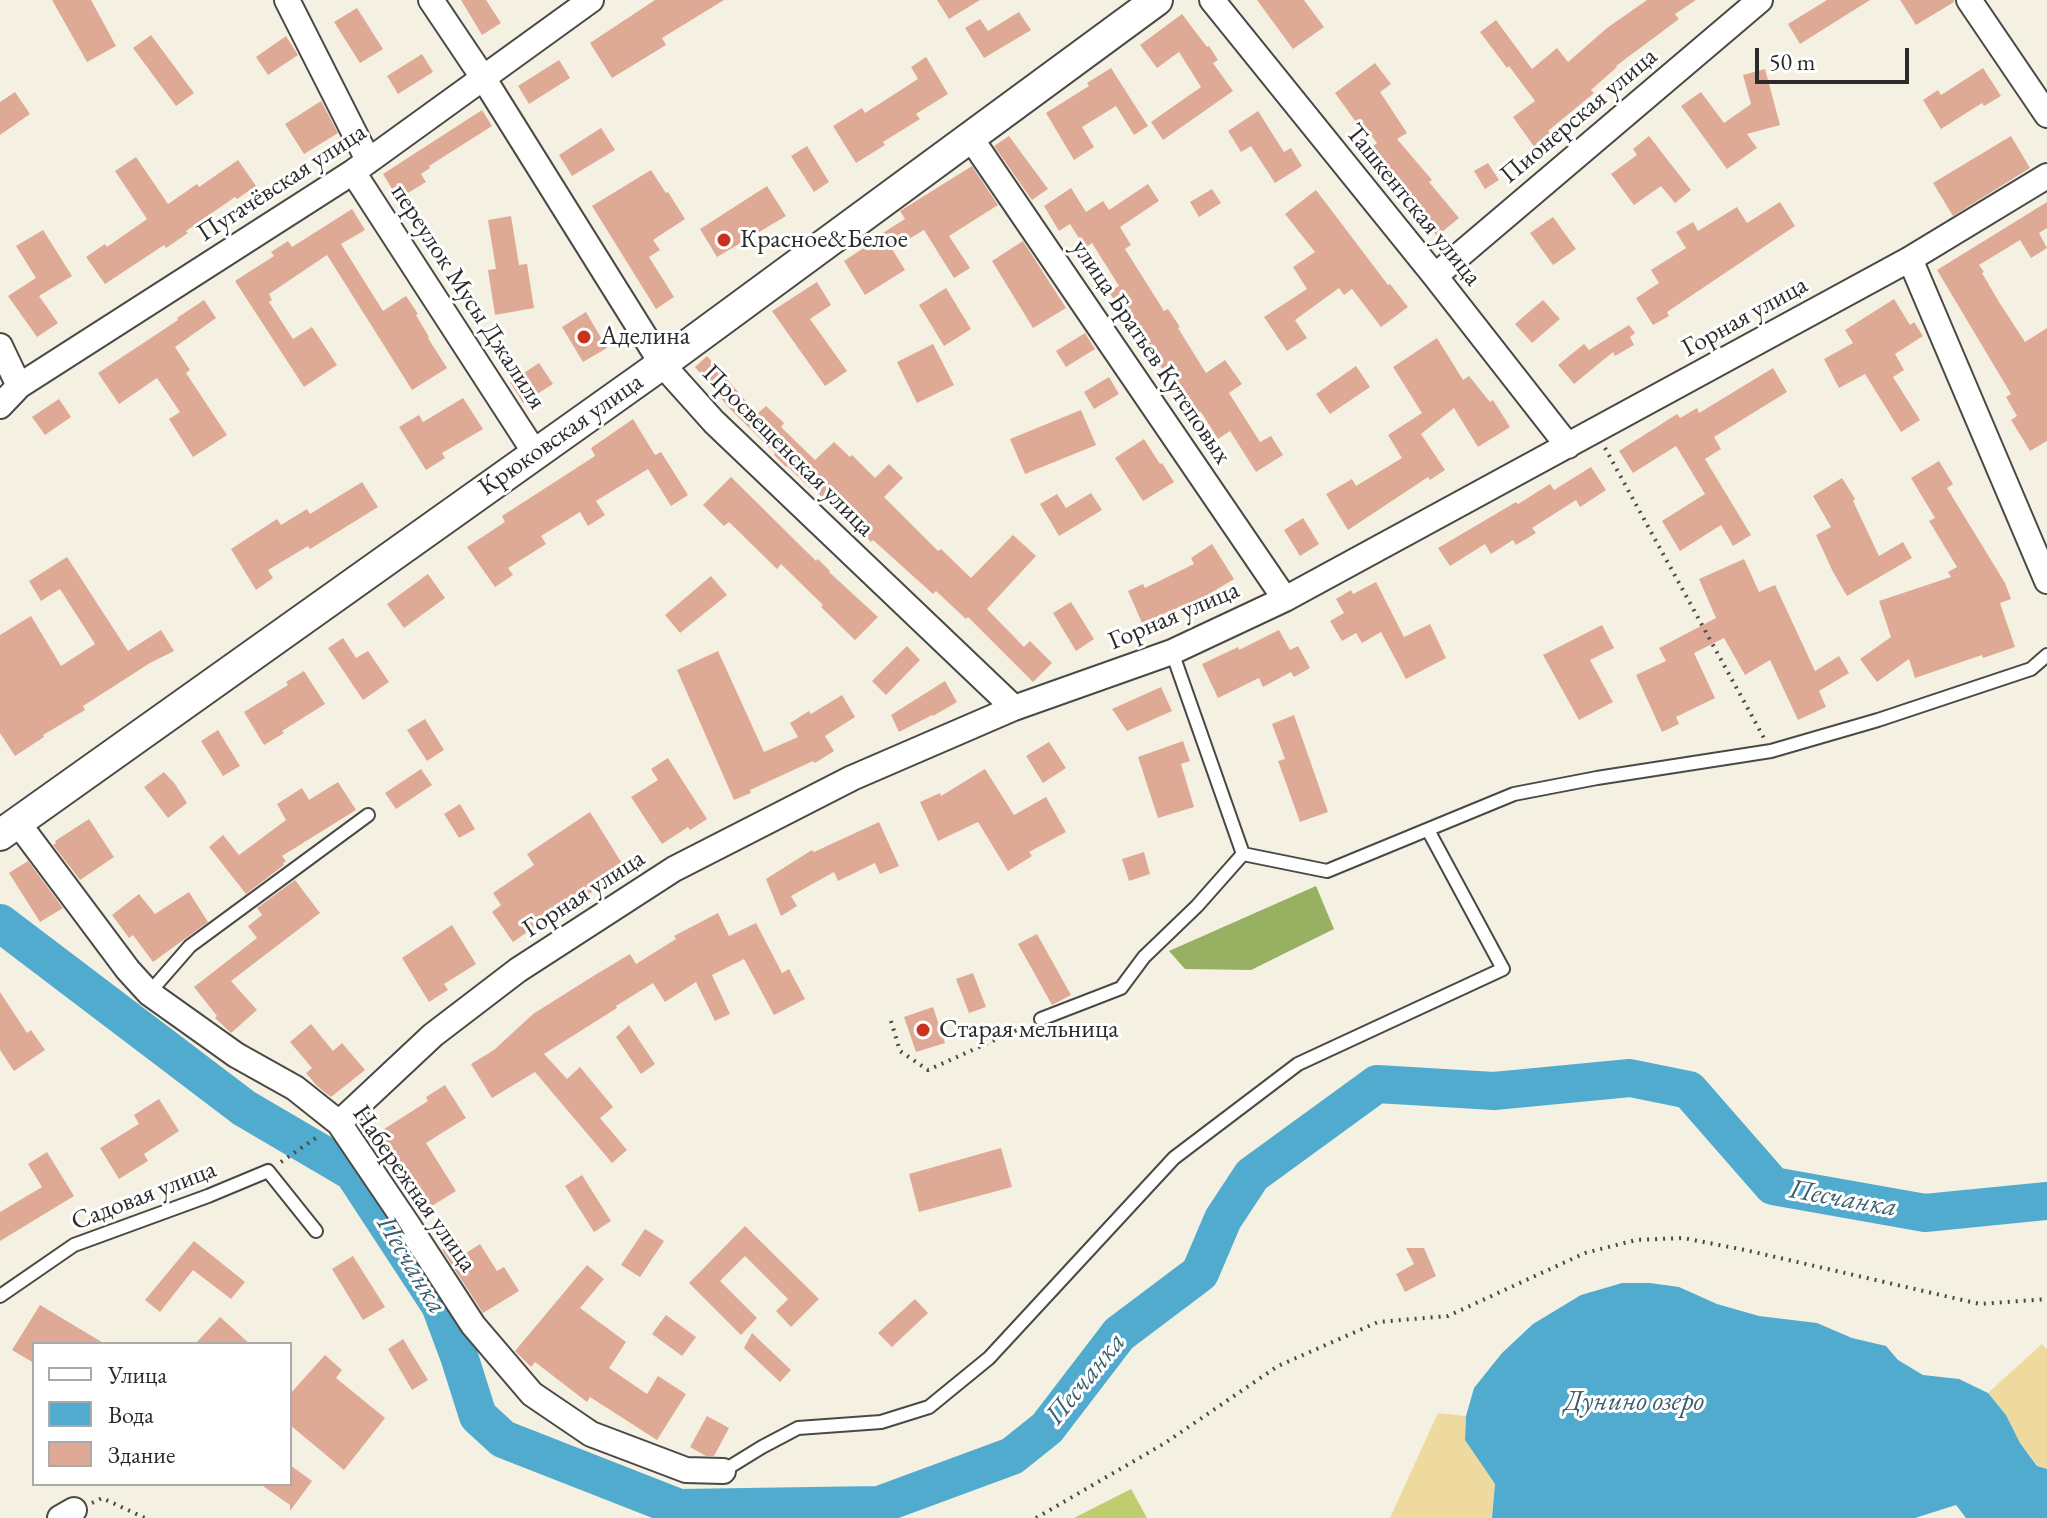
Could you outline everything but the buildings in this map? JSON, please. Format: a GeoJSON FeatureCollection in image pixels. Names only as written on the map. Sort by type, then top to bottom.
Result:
{"type":"FeatureCollection","features":[{"type":"Feature","properties":{"kind":"street","name":"переулок Мусы Джалиля"},"geometry":{"type":"LineString","coordinates":[[287,0],[361,166],[535,453]]}},
{"type":"Feature","properties":{"kind":"street","name":"Просвещенская улица"},"geometry":{"type":"LineString","coordinates":[[431,0],[484,79],[662,364],[714,422],[1014,708]]}},
{"type":"Feature","properties":{"kind":"street","name":"Пугачёвская улица"},"geometry":{"type":"LineString","coordinates":[[0,406],[19,386],[361,166],[591,0]]}},
{"type":"Feature","properties":{"kind":"street","name":"Крюковская улица"},"geometry":{"type":"LineString","coordinates":[[9,829],[662,364],[1157,0]]}},
{"type":"Feature","properties":{"kind":"street","name":"Ташкентская улица"},"geometry":{"type":"LineString","coordinates":[[1212,0],[1568,446]]}},
{"type":"Feature","properties":{"kind":"street","name":"Пионерская улица"},"geometry":{"type":"LineString","coordinates":[[1435,276],[1760,0]]}},
{"type":"Feature","properties":{"kind":"street"},"geometry":{"type":"LineString","coordinates":[[1969,0],[2047,115]]}},
{"type":"Feature","properties":{"kind":"street","name":"улица Братьев Кутеповых"},"geometry":{"type":"LineString","coordinates":[[970,137],[1285,599]]}},
{"type":"Feature","properties":{"kind":"street","name":"Горная улица"},"geometry":{"type":"LineString","coordinates":[[330,1128],[433,1035],[518,970],[674,869],[852,778],[1014,708],[1172,652],[1285,599],[1910,259],[2047,176]]}},
{"type":"Feature","properties":{"kind":"street"},"geometry":{"type":"LineString","coordinates":[[1910,259],[2047,581]]}},
{"type":"Feature","properties":{"kind":"street"},"geometry":{"type":"LineString","coordinates":[[0,346],[19,386]]}},
{"type":"Feature","properties":{"kind":"street","name":"Набережная улица"},"geometry":{"type":"LineString","coordinates":[[9,829],[149,993],[236,1055],[295,1088],[408,1225],[473,1325],[532,1394],[591,1434],[686,1470],[723,1471]]}},
{"type":"Feature","properties":{"kind":"lane"},"geometry":{"type":"LineString","coordinates":[[1172,652],[1243,854]]}},
{"type":"Feature","properties":{"kind":"lane"},"geometry":{"type":"LineString","coordinates":[[1243,854],[1327,871],[1514,794],[1771,751],[1878,720],[2031,669],[2047,655]]}},
{"type":"Feature","properties":{"kind":"lane"},"geometry":{"type":"LineString","coordinates":[[149,993],[190,946],[368,815]]}},
{"type":"Feature","properties":{"kind":"lane"},"geometry":{"type":"LineString","coordinates":[[723,1471],[798,1428],[881,1422],[929,1407],[989,1358],[1174,1158],[1298,1064],[1503,969],[1428,830]]}},
{"type":"Feature","properties":{"kind":"lane"},"geometry":{"type":"LineString","coordinates":[[1041,1019],[1121,988],[1144,957],[1197,906],[1243,854]]}},
{"type":"Feature","properties":{"kind":"lane","name":"Садовая улица"},"geometry":{"type":"LineString","coordinates":[[0,1296],[74,1245],[268,1171],[316,1231]]}},
{"type":"Feature","properties":{"kind":"path"},"geometry":{"type":"LineString","coordinates":[[1595,431],[1771,751]]}},
{"type":"Feature","properties":{"kind":"path"},"geometry":{"type":"LineString","coordinates":[[891,1021],[900,1051],[928,1070],[1041,1019]]}},
{"type":"Feature","properties":{"kind":"path"},"geometry":{"type":"LineString","coordinates":[[975,1026],[989,1041]]}},
{"type":"Feature","properties":{"kind":"path"},"geometry":{"type":"LineString","coordinates":[[286,1159],[330,1128]]}},
{"type":"Feature","properties":{"kind":"path"},"geometry":{"type":"LineString","coordinates":[[1036,1518],[1165,1443],[1278,1366],[1378,1322],[1448,1316],[1585,1253],[1636,1240],[1683,1238],[1980,1304],[2047,1299]]}},
{"type":"Feature","properties":{"kind":"path"},"geometry":{"type":"LineString","coordinates":[[67,1514],[102,1498],[145,1518]]}},
{"type":"Feature","properties":{"kind":"green space"},"geometry":{"type":"Polygon","coordinates":[[[1316,886],[1334,929],[1251,970],[1185,969],[1169,951],[1316,886]]]}},
{"type":"Feature","properties":{"kind":"green space"},"geometry":{"type":"Polygon","coordinates":[[[1131,1489],[1147,1518],[1074,1518],[1131,1489]]]}},
{"type":"Feature","properties":{"kind":"sand"},"geometry":{"type":"Polygon","coordinates":[[[2042,1344],[2047,1349],[2047,1469],[2038,1466],[2020,1443],[2006,1415],[1988,1393],[2042,1344]]]}},
{"type":"Feature","properties":{"kind":"sand"},"geometry":{"type":"Polygon","coordinates":[[[1438,1413],[1466,1416],[1465,1440],[1495,1484],[1492,1518],[1390,1518],[1438,1413]]]}},
{"type":"Feature","properties":{"kind":"water","name":"Дунино озеро"},"geometry":{"type":"Polygon","coordinates":[[[1622,1283],[1679,1287],[1717,1304],[1759,1316],[1817,1323],[1852,1338],[1886,1346],[1898,1360],[1923,1375],[1959,1379],[1988,1393],[2006,1415],[2020,1443],[2037,1466],[2047,1469],[2047,1518],[1966,1518],[1956,1505],[1915,1518],[1492,1518],[1495,1484],[1465,1440],[1466,1416],[1474,1388],[1502,1353],[1533,1324],[1581,1295],[1622,1283]]]}},
{"type":"Feature","properties":{"kind":"waterway","name":"Песчанка"},"geometry":{"type":"LineString","coordinates":[[0,923],[244,1108],[353,1172],[440,1305],[478,1416],[503,1439],[679,1508],[879,1505],[1012,1456],[1047,1428],[1119,1334],[1200,1273],[1223,1219],[1252,1175],[1377,1084],[1494,1091],[1630,1078],[1689,1090],[1773,1186],[1925,1213],[2047,1201]]}},
{"type":"Feature","properties":{"kind":"place","name":"Красное&Белое"},"geometry":{"type":"Point","coordinates":[724,240]}},
{"type":"Feature","properties":{"kind":"place","name":"Аделина"},"geometry":{"type":"Point","coordinates":[584,337]}},
{"type":"Feature","properties":{"kind":"place","name":"Старая мельница"},"geometry":{"type":"Point","coordinates":[923,1030]}}]}
